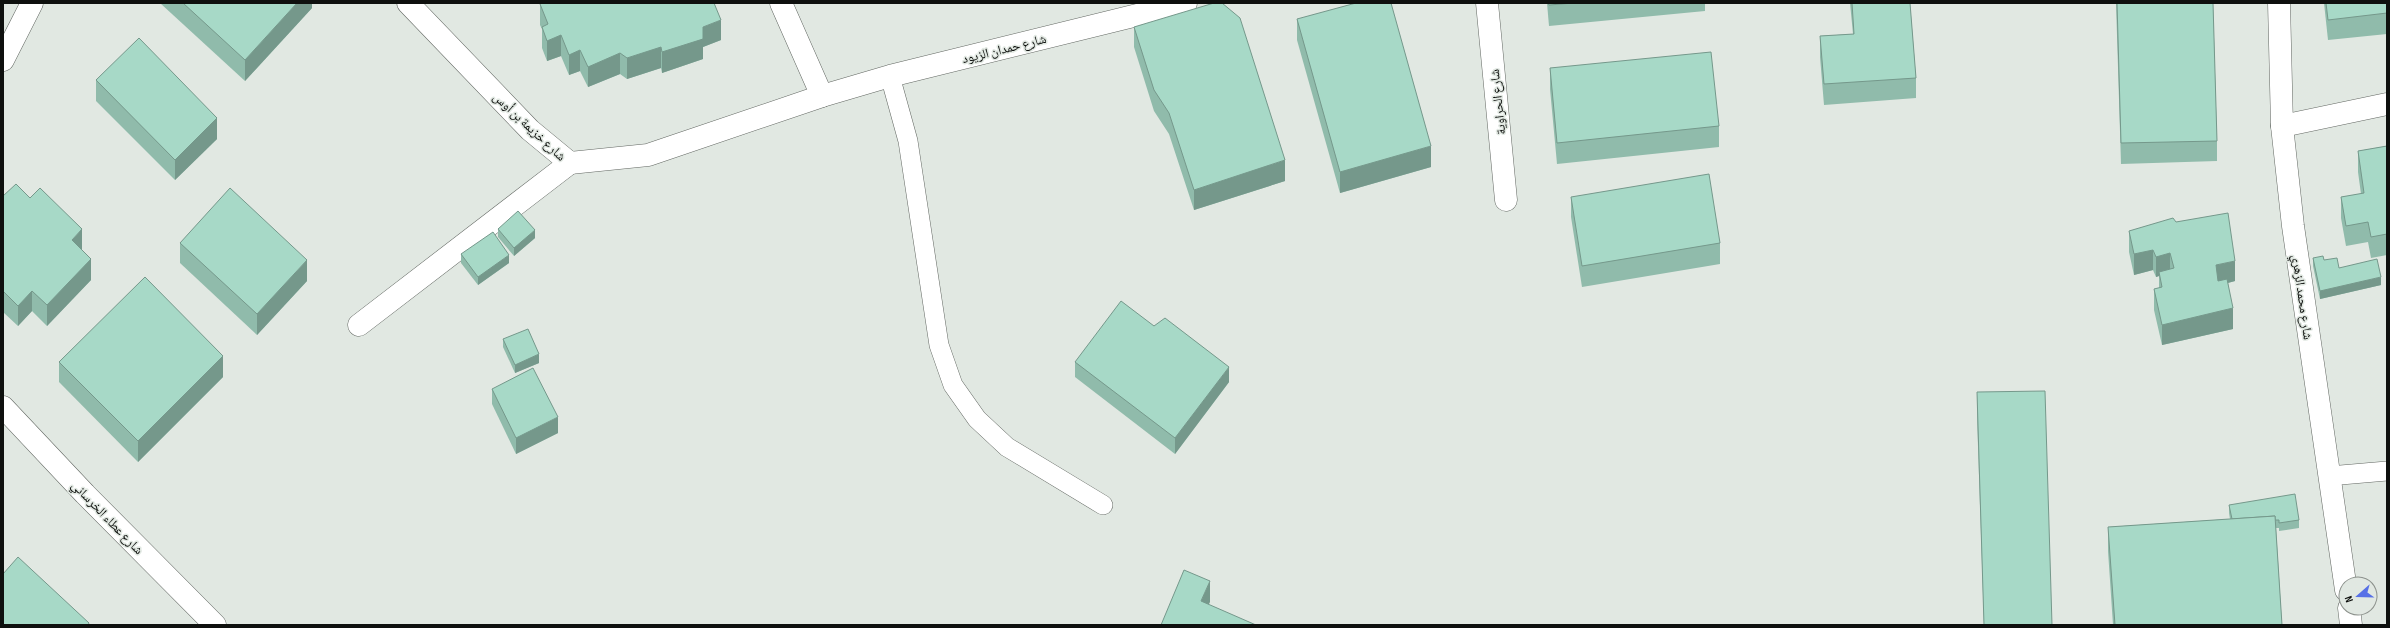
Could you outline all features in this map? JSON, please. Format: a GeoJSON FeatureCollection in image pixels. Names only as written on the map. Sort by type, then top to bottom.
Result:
{"type":"FeatureCollection","features":[{"type":"Feature","properties":{"kind":"street"},"geometry":{"type":"LineString","coordinates":[[3,60],[32,3]]}},
{"type":"Feature","properties":{"kind":"street","name":"شارع خزيمة بن أوس"},"geometry":{"type":"LineString","coordinates":[[408,3],[530,130],[570,163],[615,160],[648,155],[822,96]]}},
{"type":"Feature","properties":{"kind":"street"},"geometry":{"type":"LineString","coordinates":[[781,3],[822,96]]}},
{"type":"Feature","properties":{"kind":"street","name":"شارع حمدان الزيود"},"geometry":{"type":"LineString","coordinates":[[822,96],[890,76],[1186,3]]}},
{"type":"Feature","properties":{"kind":"street","name":"شارع الحراوية"},"geometry":{"type":"LineString","coordinates":[[1487,3],[1506,200]]}},
{"type":"Feature","properties":{"kind":"street","name":"شارع محمد الزهري"},"geometry":{"type":"LineString","coordinates":[[2279,3],[2282,126],[2294,233],[2344,576]]}},
{"type":"Feature","properties":{"kind":"street"},"geometry":{"type":"LineString","coordinates":[[2282,126],[2387,104]]}},
{"type":"Feature","properties":{"kind":"street"},"geometry":{"type":"LineString","coordinates":[[359,324],[570,163]]}},
{"type":"Feature","properties":{"kind":"street","name":"شارع عطاء الخرساني"},"geometry":{"type":"LineString","coordinates":[[3,407],[84,494],[215,625]]}},
{"type":"Feature","properties":{"kind":"lane"},"geometry":{"type":"LineString","coordinates":[[890,76],[908,141],[939,345],[953,385],[976,419],[1007,447],[1103,504]]}},
{"type":"Feature","properties":{"kind":"lane"},"geometry":{"type":"LineString","coordinates":[[2329,476],[2387,471]]}},
{"type":"Feature","properties":{"kind":"building"},"geometry":{"type":"Polygon","coordinates":[[[183,3],[297,3],[245,60],[183,3]]]}},
{"type":"Feature","properties":{"kind":"building"},"geometry":{"type":"Polygon","coordinates":[[[714,3],[721,20],[703,27],[703,39],[662,52],[661,47],[627,58],[620,53],[588,67],[580,50],[569,55],[561,35],[547,41],[542,27],[548,24],[540,4],[714,3]]]}},
{"type":"Feature","properties":{"kind":"building"},"geometry":{"type":"Polygon","coordinates":[[[1214,3],[1222,3],[1240,18],[1285,160],[1194,190],[1169,113],[1154,90],[1134,27],[1214,3]]]}},
{"type":"Feature","properties":{"kind":"building"},"geometry":{"type":"Polygon","coordinates":[[[1356,3],[1391,3],[1431,146],[1340,172],[1297,19],[1356,3]]]}},
{"type":"Feature","properties":{"kind":"building"},"geometry":{"type":"Polygon","coordinates":[[[1548,3],[1574,3],[1549,5],[1548,3]]]}},
{"type":"Feature","properties":{"kind":"building"},"geometry":{"type":"Polygon","coordinates":[[[1852,3],[1910,3],[1916,78],[1824,84],[1820,36],[1854,34],[1852,3]]]}},
{"type":"Feature","properties":{"kind":"building"},"geometry":{"type":"Polygon","coordinates":[[[2117,3],[2213,3],[2217,141],[2121,143],[2117,3]]]}},
{"type":"Feature","properties":{"kind":"building"},"geometry":{"type":"Polygon","coordinates":[[[2326,3],[2387,3],[2387,13],[2328,20],[2326,3]]]}},
{"type":"Feature","properties":{"kind":"building"},"geometry":{"type":"Polygon","coordinates":[[[139,38],[217,118],[175,160],[96,80],[139,38]]]}},
{"type":"Feature","properties":{"kind":"building"},"geometry":{"type":"Polygon","coordinates":[[[1711,52],[1719,126],[1557,143],[1550,68],[1711,52]]]}},
{"type":"Feature","properties":{"kind":"building"},"geometry":{"type":"Polygon","coordinates":[[[2387,146],[2387,234],[2371,237],[2368,222],[2346,226],[2341,197],[2364,193],[2358,151],[2387,146]]]}},
{"type":"Feature","properties":{"kind":"building"},"geometry":{"type":"Polygon","coordinates":[[[1709,174],[1720,243],[1582,266],[1571,197],[1709,174]]]}},
{"type":"Feature","properties":{"kind":"building"},"geometry":{"type":"Polygon","coordinates":[[[16,184],[30,198],[40,188],[82,229],[72,240],[91,259],[47,305],[32,291],[18,306],[3,291],[3,196],[16,184]]]}},
{"type":"Feature","properties":{"kind":"building"},"geometry":{"type":"Polygon","coordinates":[[[230,188],[307,260],[257,314],[180,243],[230,188]]]}},
{"type":"Feature","properties":{"kind":"building"},"geometry":{"type":"Polygon","coordinates":[[[518,211],[535,230],[514,248],[498,229],[518,211]]]}},
{"type":"Feature","properties":{"kind":"building"},"geometry":{"type":"Polygon","coordinates":[[[2228,213],[2235,261],[2216,265],[2218,281],[2227,279],[2233,308],[2162,325],[2154,289],[2162,287],[2159,272],[2174,268],[2170,253],[2156,257],[2153,250],[2134,254],[2129,231],[2173,218],[2176,222],[2228,213]]]}},
{"type":"Feature","properties":{"kind":"building"},"geometry":{"type":"Polygon","coordinates":[[[493,232],[509,255],[478,277],[461,254],[493,232]]]}},
{"type":"Feature","properties":{"kind":"building"},"geometry":{"type":"Polygon","coordinates":[[[2323,256],[2324,260],[2337,258],[2339,268],[2377,259],[2381,277],[2320,291],[2313,258],[2323,256]]]}},
{"type":"Feature","properties":{"kind":"building"},"geometry":{"type":"Polygon","coordinates":[[[145,277],[223,356],[138,441],[59,362],[145,277]]]}},
{"type":"Feature","properties":{"kind":"building"},"geometry":{"type":"Polygon","coordinates":[[[1121,301],[1154,326],[1165,318],[1229,367],[1175,438],[1075,362],[1121,301]]]}},
{"type":"Feature","properties":{"kind":"building"},"geometry":{"type":"Polygon","coordinates":[[[528,329],[539,354],[515,365],[503,339],[528,329]]]}},
{"type":"Feature","properties":{"kind":"building"},"geometry":{"type":"Polygon","coordinates":[[[533,368],[558,417],[516,438],[492,389],[533,368]]]}},
{"type":"Feature","properties":{"kind":"building"},"geometry":{"type":"Polygon","coordinates":[[[2045,391],[2052,625],[1984,625],[1977,392],[2045,391]]]}},
{"type":"Feature","properties":{"kind":"building"},"geometry":{"type":"Polygon","coordinates":[[[2295,494],[2299,520],[2279,523],[2279,520],[2275,520],[2275,516],[2232,519],[2229,505],[2295,494]]]}},
{"type":"Feature","properties":{"kind":"building"},"geometry":{"type":"Polygon","coordinates":[[[2275,516],[2282,625],[2115,625],[2108,527],[2275,516]]]}},
{"type":"Feature","properties":{"kind":"building"},"geometry":{"type":"Polygon","coordinates":[[[18,557],[89,623],[88,625],[3,625],[3,574],[18,557]]]}},
{"type":"Feature","properties":{"kind":"building"},"geometry":{"type":"Polygon","coordinates":[[[1184,570],[1210,581],[1201,601],[1256,625],[1161,625],[1184,570]]]}}]}
